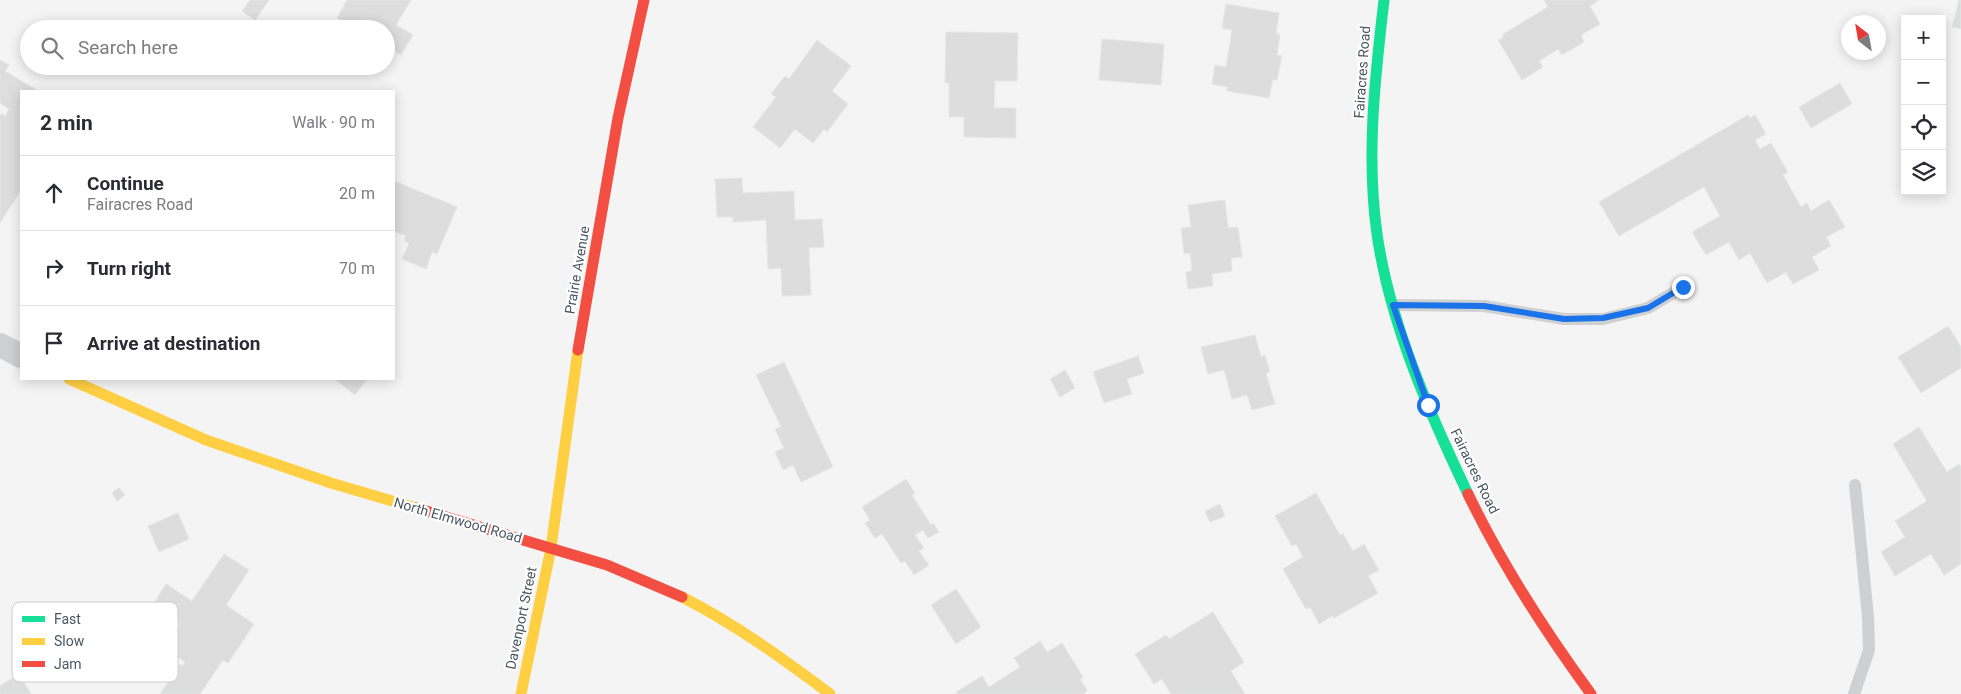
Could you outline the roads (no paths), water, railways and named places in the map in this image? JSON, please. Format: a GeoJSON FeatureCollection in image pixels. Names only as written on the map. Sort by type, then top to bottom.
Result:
{"type":"FeatureCollection","features":[{"type":"Feature","properties":{"kind":"street","name":"Prairie Avenue"},"geometry":{"type":"LineString","coordinates":[[551,548],[580,338],[618,118],[644,0]]}},
{"type":"Feature","properties":{"kind":"street","name":"Fairacres Road"},"geometry":{"type":"LineString","coordinates":[[1384,0],[1374,81],[1373,146],[1377,231],[1384,273],[1393,305],[1438,429],[1464,486],[1499,554],[1562,656],[1591,694]]}},
{"type":"Feature","properties":{"kind":"street"},"geometry":{"type":"LineString","coordinates":[[0,345],[20,355]]}},
{"type":"Feature","properties":{"kind":"street","name":"North Elmwood Road"},"geometry":{"type":"LineString","coordinates":[[71,380],[215,443],[331,483],[607,566],[662,587],[712,612],[756,639],[830,694]]}},
{"type":"Feature","properties":{"kind":"street","name":"Davenport Street"},"geometry":{"type":"LineString","coordinates":[[521,694],[551,548]]}},
{"type":"Feature","properties":{"kind":"lane"},"geometry":{"type":"LineString","coordinates":[[1393,305],[1484,306],[1564,319],[1603,318],[1648,308],[1683,287]]}},
{"type":"Feature","properties":{"kind":"lane"},"geometry":{"type":"LineString","coordinates":[[1854,694],[1869,650],[1868,617],[1855,485]]}}]}
